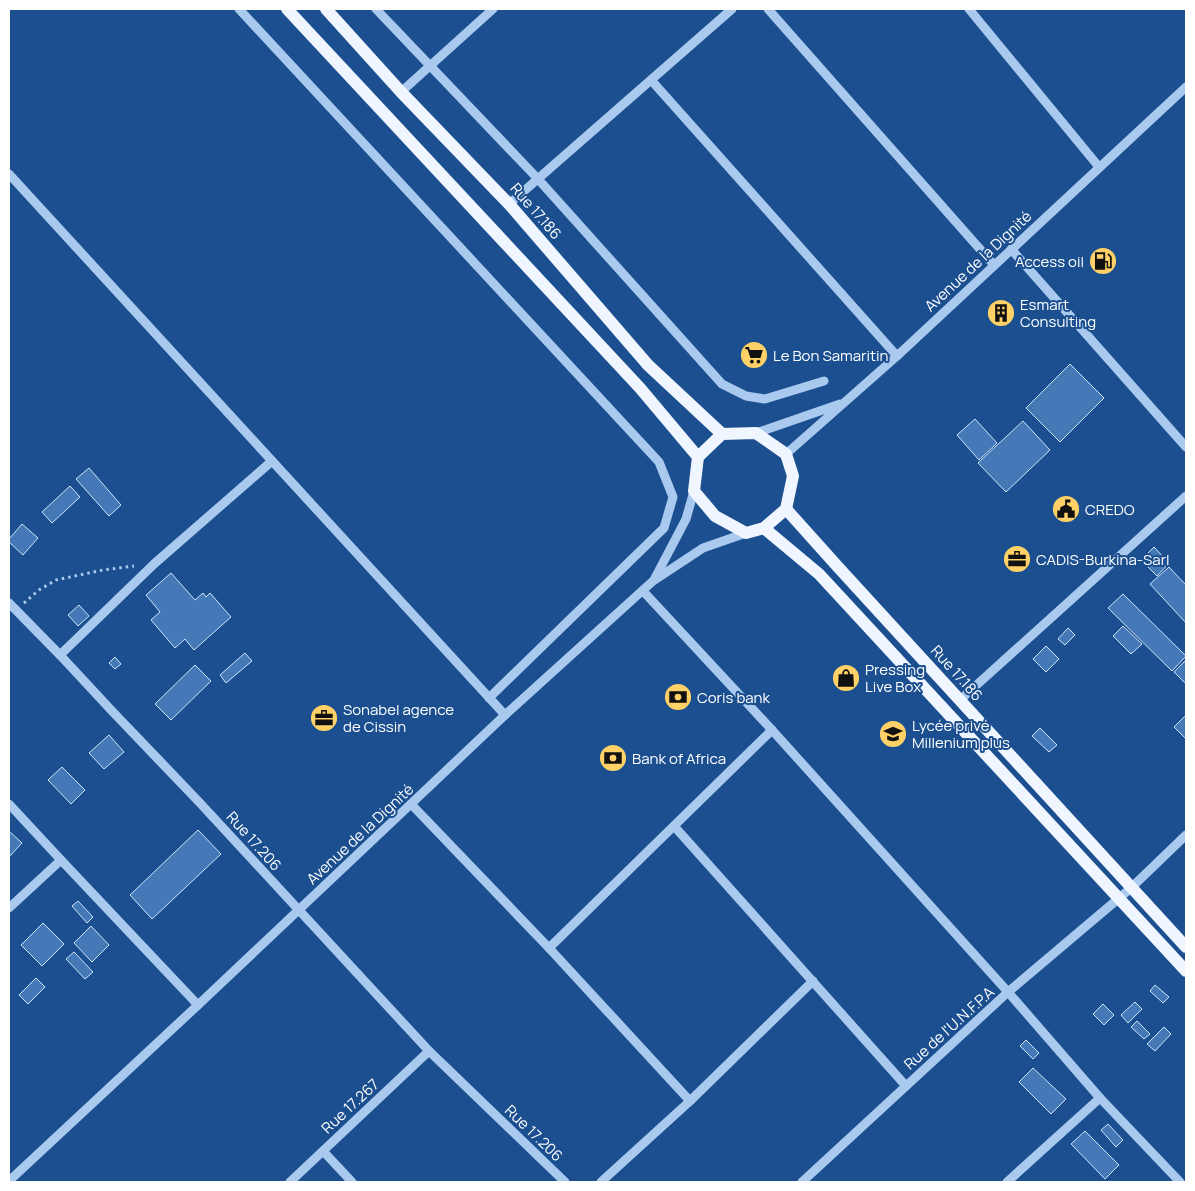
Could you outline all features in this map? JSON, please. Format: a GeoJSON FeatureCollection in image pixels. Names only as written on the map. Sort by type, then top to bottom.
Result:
{"type":"FeatureCollection","features":[{"type":"Feature","properties":{"kind":"main road"},"geometry":{"type":"LineString","coordinates":[[287,9],[640,388],[698,457]]}},
{"type":"Feature","properties":{"kind":"main road","name":"Rue 17.186"},"geometry":{"type":"LineString","coordinates":[[326,9],[401,92],[509,204],[648,365],[722,434]]}},
{"type":"Feature","properties":{"kind":"main road"},"geometry":{"type":"LineString","coordinates":[[756,433],[786,454],[793,476],[786,508],[764,528],[746,533],[715,516],[694,491],[698,457],[722,434],[756,433]]}},
{"type":"Feature","properties":{"kind":"main road","name":"Rue 17.186"},"geometry":{"type":"LineString","coordinates":[[786,508],[1186,947]]}},
{"type":"Feature","properties":{"kind":"main road"},"geometry":{"type":"LineString","coordinates":[[764,528],[819,574],[1186,971]]}},
{"type":"Feature","properties":{"kind":"street"},"geometry":{"type":"LineString","coordinates":[[239,9],[659,462],[673,497],[664,528],[490,698]]}},
{"type":"Feature","properties":{"kind":"street"},"geometry":{"type":"LineString","coordinates":[[376,9],[538,179],[722,384],[746,396],[765,399],[824,381]]}},
{"type":"Feature","properties":{"kind":"street"},"geometry":{"type":"LineString","coordinates":[[401,92],[493,9]]}},
{"type":"Feature","properties":{"kind":"street"},"geometry":{"type":"LineString","coordinates":[[509,204],[732,9]]}},
{"type":"Feature","properties":{"kind":"street"},"geometry":{"type":"LineString","coordinates":[[768,9],[994,265]]}},
{"type":"Feature","properties":{"kind":"street"},"geometry":{"type":"LineString","coordinates":[[969,9],[1099,167]]}},
{"type":"Feature","properties":{"kind":"street"},"geometry":{"type":"LineString","coordinates":[[650,80],[897,356]]}},
{"type":"Feature","properties":{"kind":"street","name":"Avenue de la Dignité"},"geometry":{"type":"LineString","coordinates":[[786,454],[897,356],[1186,87]]}},
{"type":"Feature","properties":{"kind":"street"},"geometry":{"type":"LineString","coordinates":[[9,174],[505,715]]}},
{"type":"Feature","properties":{"kind":"street"},"geometry":{"type":"LineString","coordinates":[[1011,249],[1186,447]]}},
{"type":"Feature","properties":{"kind":"street"},"geometry":{"type":"LineString","coordinates":[[756,433],[844,402]]}},
{"type":"Feature","properties":{"kind":"street"},"geometry":{"type":"LineString","coordinates":[[60,655],[154,564],[272,461]]}},
{"type":"Feature","properties":{"kind":"street"},"geometry":{"type":"LineString","coordinates":[[653,581],[686,519],[694,491]]}},
{"type":"Feature","properties":{"kind":"street"},"geometry":{"type":"LineString","coordinates":[[960,700],[1186,496]]}},
{"type":"Feature","properties":{"kind":"street","name":"Avenue de la Dignité"},"geometry":{"type":"LineString","coordinates":[[9,1181],[299,911],[505,715],[653,581],[703,548],[746,533]]}},
{"type":"Feature","properties":{"kind":"street"},"geometry":{"type":"LineString","coordinates":[[643,591],[772,730],[1008,992],[1100,1098],[1180,1182]]}},
{"type":"Feature","properties":{"kind":"street","name":"Rue 17.206"},"geometry":{"type":"LineString","coordinates":[[9,603],[200,803],[429,1051],[565,1182]]}},
{"type":"Feature","properties":{"kind":"street"},"geometry":{"type":"LineString","coordinates":[[550,948],[772,730]]}},
{"type":"Feature","properties":{"kind":"street"},"geometry":{"type":"LineString","coordinates":[[9,804],[198,1005]]}},
{"type":"Feature","properties":{"kind":"street"},"geometry":{"type":"LineString","coordinates":[[411,804],[550,948],[690,1101]]}},
{"type":"Feature","properties":{"kind":"street"},"geometry":{"type":"LineString","coordinates":[[674,826],[906,1086]]}},
{"type":"Feature","properties":{"kind":"street"},"geometry":{"type":"LineString","coordinates":[[1131,888],[1186,835]]}},
{"type":"Feature","properties":{"kind":"street"},"geometry":{"type":"LineString","coordinates":[[9,908],[61,860]]}},
{"type":"Feature","properties":{"kind":"street","name":"Rue de l'U.N.F.P.A"},"geometry":{"type":"LineString","coordinates":[[802,1182],[1008,992],[1131,888]]}},
{"type":"Feature","properties":{"kind":"street"},"geometry":{"type":"LineString","coordinates":[[602,1182],[690,1101],[813,981]]}},
{"type":"Feature","properties":{"kind":"street","name":"Rue 17.267"},"geometry":{"type":"LineString","coordinates":[[290,1182],[429,1051]]}},
{"type":"Feature","properties":{"kind":"street"},"geometry":{"type":"LineString","coordinates":[[1007,1182],[1100,1098]]}},
{"type":"Feature","properties":{"kind":"street"},"geometry":{"type":"LineString","coordinates":[[323,1151],[352,1182]]}},
{"type":"Feature","properties":{"kind":"path"},"geometry":{"type":"LineString","coordinates":[[16,610],[39,590],[56,580],[103,570],[154,564]]}},
{"type":"Feature","properties":{"kind":"building","name":"Esmart Consulting"},"geometry":{"type":"Polygon","coordinates":[[[1004,306],[1009,312],[998,323],[992,315],[1004,306]]]}},
{"type":"Feature","properties":{"kind":"building"},"geometry":{"type":"Polygon","coordinates":[[[1070,364],[1104,398],[1060,442],[1026,408],[1070,364]]]}},
{"type":"Feature","properties":{"kind":"building"},"geometry":{"type":"Polygon","coordinates":[[[975,419],[997,443],[979,460],[957,435],[975,419]]]}},
{"type":"Feature","properties":{"kind":"building"},"geometry":{"type":"Polygon","coordinates":[[[1023,421],[1050,450],[1006,492],[978,463],[1023,421]]]}},
{"type":"Feature","properties":{"kind":"building"},"geometry":{"type":"Polygon","coordinates":[[[89,468],[121,505],[109,516],[76,479],[89,468]]]}},
{"type":"Feature","properties":{"kind":"building"},"geometry":{"type":"Polygon","coordinates":[[[70,486],[80,497],[52,523],[42,512],[70,486]]]}},
{"type":"Feature","properties":{"kind":"building"},"geometry":{"type":"Polygon","coordinates":[[[22,524],[38,538],[23,555],[9,542],[9,539],[22,524]]]}},
{"type":"Feature","properties":{"kind":"building"},"geometry":{"type":"Polygon","coordinates":[[[1154,547],[1169,563],[1157,576],[1141,560],[1154,547]]]}},
{"type":"Feature","properties":{"kind":"building"},"geometry":{"type":"Polygon","coordinates":[[[1169,567],[1186,585],[1186,623],[1150,584],[1169,567]]]}},
{"type":"Feature","properties":{"kind":"building"},"geometry":{"type":"Polygon","coordinates":[[[171,573],[195,600],[203,593],[206,597],[210,593],[231,617],[194,650],[185,639],[175,648],[151,620],[160,612],[146,595],[171,573]]]}},
{"type":"Feature","properties":{"kind":"building"},"geometry":{"type":"Polygon","coordinates":[[[1123,594],[1186,656],[1172,671],[1108,608],[1123,594]]]}},
{"type":"Feature","properties":{"kind":"building"},"geometry":{"type":"Polygon","coordinates":[[[79,605],[89,616],[78,626],[68,615],[79,605]]]}},
{"type":"Feature","properties":{"kind":"building"},"geometry":{"type":"Polygon","coordinates":[[[1123,626],[1142,644],[1131,654],[1113,636],[1123,626]]]}},
{"type":"Feature","properties":{"kind":"building"},"geometry":{"type":"Polygon","coordinates":[[[1068,628],[1075,635],[1065,645],[1058,639],[1068,628]]]}},
{"type":"Feature","properties":{"kind":"building"},"geometry":{"type":"Polygon","coordinates":[[[1046,646],[1059,659],[1046,672],[1033,659],[1046,646]]]}},
{"type":"Feature","properties":{"kind":"building"},"geometry":{"type":"Polygon","coordinates":[[[245,653],[252,661],[226,683],[220,675],[245,653]]]}},
{"type":"Feature","properties":{"kind":"building"},"geometry":{"type":"Polygon","coordinates":[[[115,657],[121,664],[115,669],[109,663],[115,657]]]}},
{"type":"Feature","properties":{"kind":"building"},"geometry":{"type":"Polygon","coordinates":[[[1186,660],[1186,684],[1174,672],[1186,660]]]}},
{"type":"Feature","properties":{"kind":"building"},"geometry":{"type":"Polygon","coordinates":[[[195,665],[211,681],[171,720],[155,704],[195,665]]]}},
{"type":"Feature","properties":{"kind":"building"},"geometry":{"type":"Polygon","coordinates":[[[1186,715],[1186,739],[1174,727],[1186,715]]]}},
{"type":"Feature","properties":{"kind":"building"},"geometry":{"type":"Polygon","coordinates":[[[1040,728],[1057,745],[1049,752],[1032,736],[1040,728]]]}},
{"type":"Feature","properties":{"kind":"building"},"geometry":{"type":"Polygon","coordinates":[[[109,735],[124,752],[104,769],[89,753],[109,735]]]}},
{"type":"Feature","properties":{"kind":"building"},"geometry":{"type":"Polygon","coordinates":[[[62,767],[85,790],[71,804],[48,780],[62,767]]]}},
{"type":"Feature","properties":{"kind":"building"},"geometry":{"type":"Polygon","coordinates":[[[198,830],[221,854],[152,919],[130,895],[198,830]]]}},
{"type":"Feature","properties":{"kind":"building"},"geometry":{"type":"Polygon","coordinates":[[[9,833],[22,843],[10,856],[9,833]]]}},
{"type":"Feature","properties":{"kind":"building"},"geometry":{"type":"Polygon","coordinates":[[[78,901],[93,917],[87,923],[72,906],[78,901]]]}},
{"type":"Feature","properties":{"kind":"building"},"geometry":{"type":"Polygon","coordinates":[[[43,923],[64,944],[42,966],[21,945],[43,923]]]}},
{"type":"Feature","properties":{"kind":"building"},"geometry":{"type":"Polygon","coordinates":[[[91,926],[109,945],[92,962],[74,943],[91,926]]]}},
{"type":"Feature","properties":{"kind":"building"},"geometry":{"type":"Polygon","coordinates":[[[74,952],[93,972],[85,979],[66,959],[74,952]]]}},
{"type":"Feature","properties":{"kind":"building"},"geometry":{"type":"Polygon","coordinates":[[[36,978],[45,987],[28,1004],[19,995],[36,978]]]}},
{"type":"Feature","properties":{"kind":"building"},"geometry":{"type":"Polygon","coordinates":[[[1155,985],[1169,997],[1163,1003],[1150,991],[1155,985]]]}},
{"type":"Feature","properties":{"kind":"building"},"geometry":{"type":"Polygon","coordinates":[[[1135,1002],[1142,1009],[1128,1023],[1121,1015],[1135,1002]]]}},
{"type":"Feature","properties":{"kind":"building"},"geometry":{"type":"Polygon","coordinates":[[[1103,1004],[1114,1015],[1104,1025],[1093,1014],[1103,1004]]]}},
{"type":"Feature","properties":{"kind":"building"},"geometry":{"type":"Polygon","coordinates":[[[1137,1021],[1150,1034],[1144,1039],[1131,1027],[1137,1021]]]}},
{"type":"Feature","properties":{"kind":"building"},"geometry":{"type":"Polygon","coordinates":[[[1164,1027],[1171,1034],[1155,1051],[1147,1044],[1164,1027]]]}},
{"type":"Feature","properties":{"kind":"building"},"geometry":{"type":"Polygon","coordinates":[[[1026,1040],[1039,1053],[1033,1059],[1020,1046],[1026,1040]]]}},
{"type":"Feature","properties":{"kind":"building"},"geometry":{"type":"Polygon","coordinates":[[[1033,1068],[1066,1099],[1051,1114],[1019,1082],[1033,1068]]]}},
{"type":"Feature","properties":{"kind":"building"},"geometry":{"type":"Polygon","coordinates":[[[1108,1124],[1123,1140],[1116,1147],[1101,1130],[1108,1124]]]}},
{"type":"Feature","properties":{"kind":"building"},"geometry":{"type":"Polygon","coordinates":[[[1085,1131],[1119,1165],[1105,1179],[1071,1144],[1085,1131]]]}},
{"type":"Feature","properties":{"kind":"place","name":"Access oil"},"geometry":{"type":"Point","coordinates":[1103,261]}},
{"type":"Feature","properties":{"kind":"place","name":"Esmart Consulting"},"geometry":{"type":"Point","coordinates":[1001,313]}},
{"type":"Feature","properties":{"kind":"place","name":"Le Bon Samaritin"},"geometry":{"type":"Point","coordinates":[754,355]}},
{"type":"Feature","properties":{"kind":"place","name":"CREDO"},"geometry":{"type":"Point","coordinates":[1066,509]}},
{"type":"Feature","properties":{"kind":"place","name":"CADIS-Burkina-Sarl"},"geometry":{"type":"Point","coordinates":[1017,559]}},
{"type":"Feature","properties":{"kind":"place","name":"Pressing Live Box"},"geometry":{"type":"Point","coordinates":[846,678]}},
{"type":"Feature","properties":{"kind":"place","name":"Coris bank"},"geometry":{"type":"Point","coordinates":[678,697]}},
{"type":"Feature","properties":{"kind":"place","name":"Sonabel agence de Cissin"},"geometry":{"type":"Point","coordinates":[324,718]}},
{"type":"Feature","properties":{"kind":"place","name":"Lycée privé Millenium plus"},"geometry":{"type":"Point","coordinates":[893,734]}},
{"type":"Feature","properties":{"kind":"place","name":"Bank of Africa"},"geometry":{"type":"Point","coordinates":[613,758]}}]}
